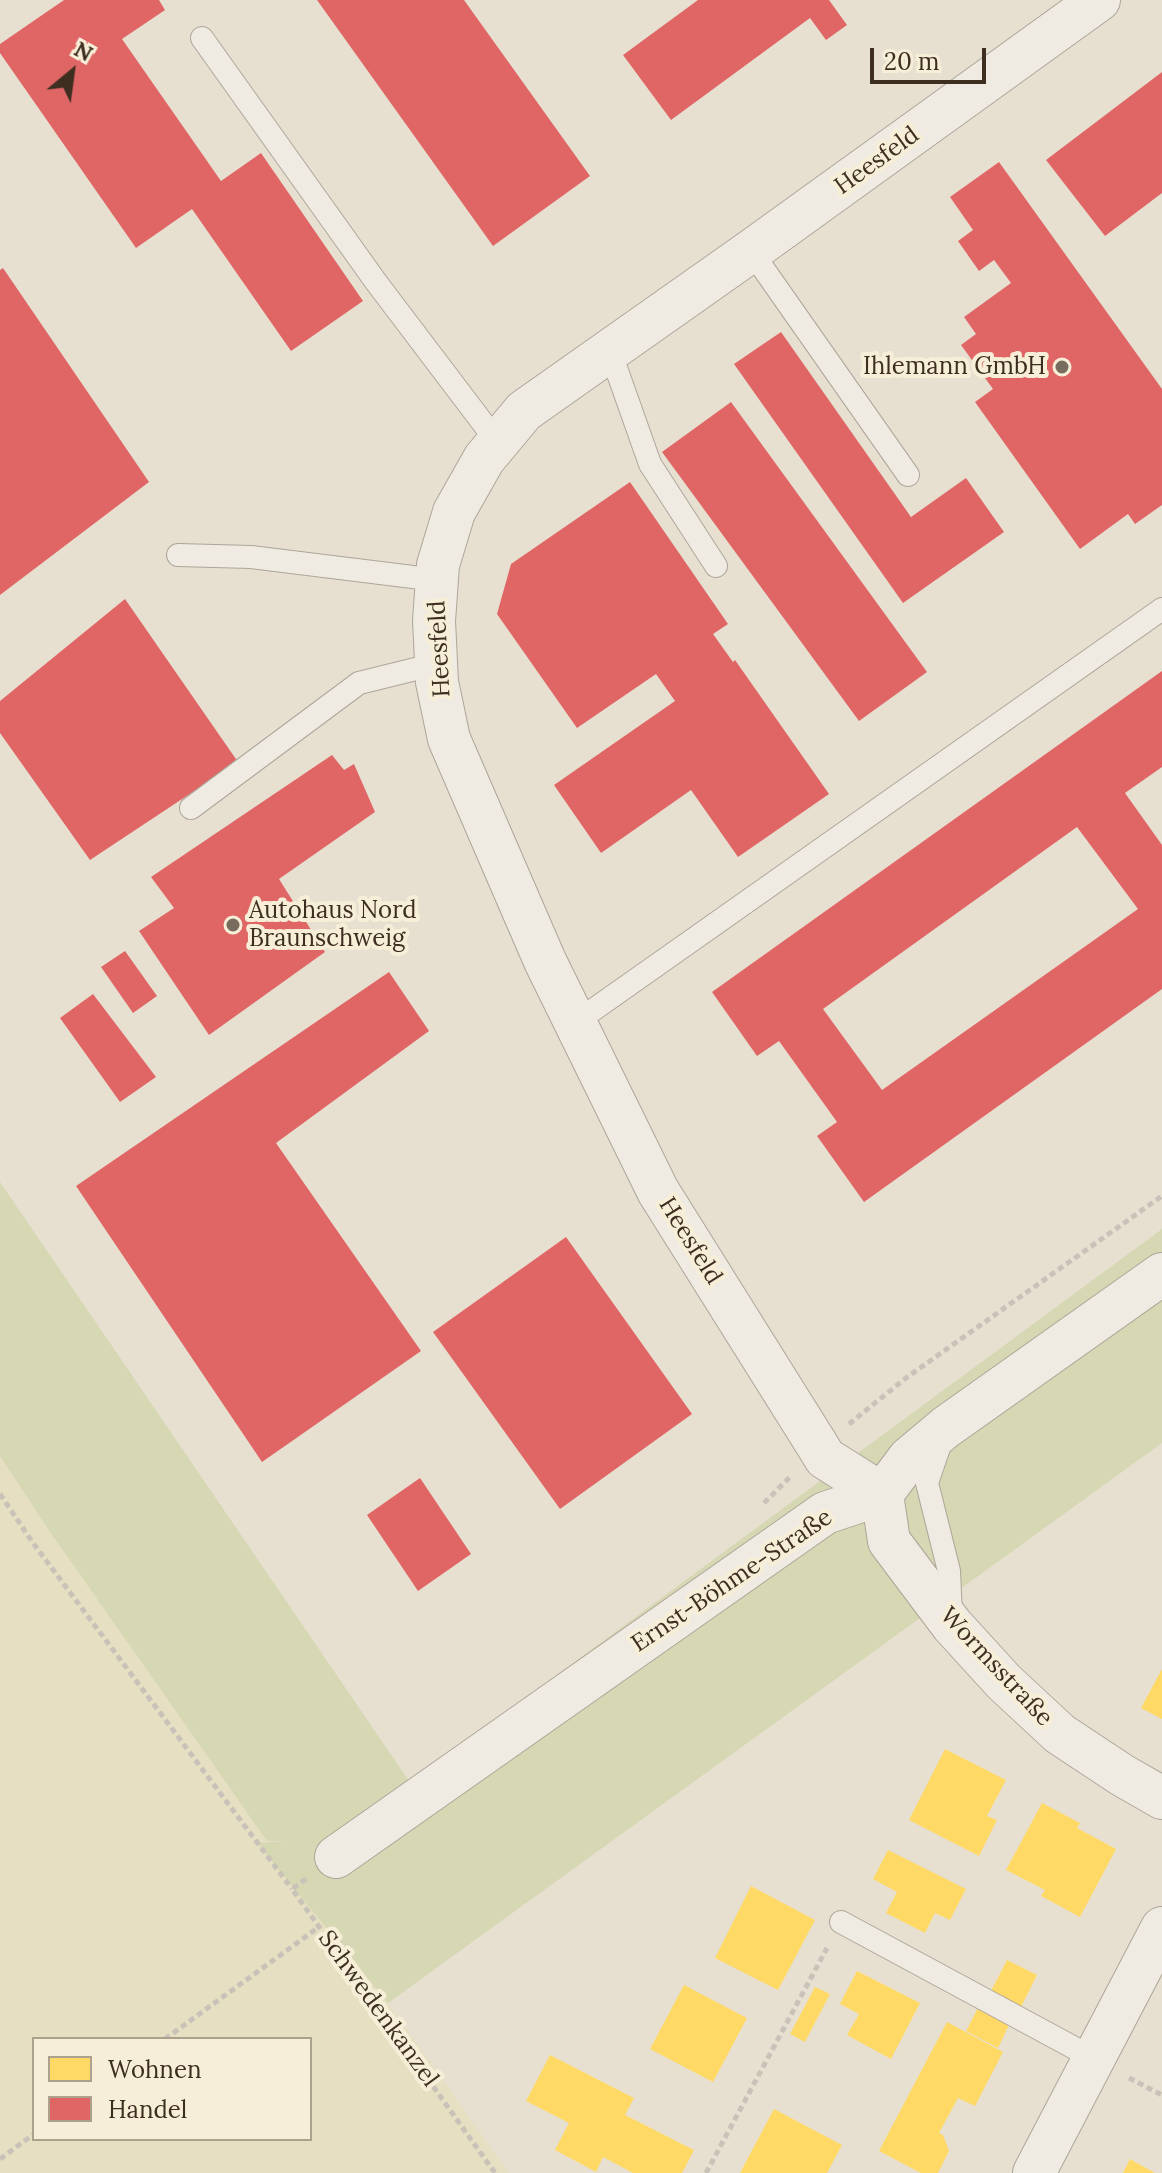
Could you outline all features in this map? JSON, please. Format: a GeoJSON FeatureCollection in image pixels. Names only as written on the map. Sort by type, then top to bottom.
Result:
{"type":"FeatureCollection","features":[{"type":"Feature","properties":{"kind":"street","name":"Heesfeld"},"geometry":{"type":"LineString","coordinates":[[882,1494],[825,1458],[658,1191],[545,961],[449,739],[437,682],[434,621],[438,565],[454,512],[484,459],[524,411],[1099,0]]}},
{"type":"Feature","properties":{"kind":"street"},"geometry":{"type":"LineString","coordinates":[[882,1494],[909,1458],[946,1427],[1162,1274]]}},
{"type":"Feature","properties":{"kind":"street","name":"Wormsstraße"},"geometry":{"type":"LineString","coordinates":[[882,1494],[889,1541],[952,1625],[1004,1682],[1060,1734],[1162,1798]]}},
{"type":"Feature","properties":{"kind":"street","name":"Ernst-Böhme-Straße"},"geometry":{"type":"LineString","coordinates":[[336,1857],[825,1513],[882,1494]]}},
{"type":"Feature","properties":{"kind":"street"},"geometry":{"type":"LineString","coordinates":[[1034,2173],[1162,1928]]}},
{"type":"Feature","properties":{"kind":"lane"},"geometry":{"type":"LineString","coordinates":[[202,38],[376,282],[498,443]]}},
{"type":"Feature","properties":{"kind":"lane"},"geometry":{"type":"LineString","coordinates":[[751,251],[908,475]]}},
{"type":"Feature","properties":{"kind":"lane"},"geometry":{"type":"LineString","coordinates":[[610,351],[650,464],[716,566]]}},
{"type":"Feature","properties":{"kind":"lane"},"geometry":{"type":"LineString","coordinates":[[178,555],[251,557],[437,580]]}},
{"type":"Feature","properties":{"kind":"lane"},"geometry":{"type":"LineString","coordinates":[[576,1022],[1162,609]]}},
{"type":"Feature","properties":{"kind":"lane"},"geometry":{"type":"LineString","coordinates":[[191,808],[359,683],[436,664]]}},
{"type":"Feature","properties":{"kind":"lane"},"geometry":{"type":"LineString","coordinates":[[946,1427],[927,1483],[949,1571],[952,1625]]}},
{"type":"Feature","properties":{"kind":"lane"},"geometry":{"type":"LineString","coordinates":[[841,1922],[1093,2058]]}},
{"type":"Feature","properties":{"kind":"path"},"geometry":{"type":"LineString","coordinates":[[755,1513],[819,1448],[906,1378],[1162,1196]]}},
{"type":"Feature","properties":{"kind":"path","name":"Schwedenkanzel"},"geometry":{"type":"LineString","coordinates":[[0,1494],[33,1543],[292,1889],[495,2173]]}},
{"type":"Feature","properties":{"kind":"path"},"geometry":{"type":"LineString","coordinates":[[292,1889],[336,1857]]}},
{"type":"Feature","properties":{"kind":"path"},"geometry":{"type":"LineString","coordinates":[[706,2173],[841,1922]]}},
{"type":"Feature","properties":{"kind":"path"},"geometry":{"type":"LineString","coordinates":[[168,2037],[319,1927]]}},
{"type":"Feature","properties":{"kind":"path"},"geometry":{"type":"LineString","coordinates":[[0,2159],[32,2135]]}},
{"type":"Feature","properties":{"kind":"shaded area"},"geometry":{"type":"Polygon","coordinates":[[[0,1456],[267,1841],[509,2173],[0,2173],[0,1456]]]}},
{"type":"Feature","properties":{"kind":"green space"},"geometry":{"type":"Polygon","coordinates":[[[0,1182],[409,1781],[371,1812],[1162,1229],[1162,1443],[388,2003],[257,1843],[284,1841],[267,1841],[0,1456],[0,1182]]]}},
{"type":"Feature","properties":{"kind":"building: Wohnen"},"geometry":{"type":"Polygon","coordinates":[[[1162,1669],[1162,1719],[1141,1708],[1162,1669]]]}},
{"type":"Feature","properties":{"kind":"building: Wohnen"},"geometry":{"type":"Polygon","coordinates":[[[945,1749],[1006,1780],[987,1816],[997,1820],[979,1856],[909,1820],[945,1749]]]}},
{"type":"Feature","properties":{"kind":"building: Wohnen"},"geometry":{"type":"Polygon","coordinates":[[[1042,1803],[1080,1823],[1077,1828],[1116,1849],[1080,1917],[1041,1896],[1045,1890],[1006,1870],[1042,1803]]]}},
{"type":"Feature","properties":{"kind":"building: Wohnen"},"geometry":{"type":"Polygon","coordinates":[[[888,1850],[966,1889],[950,1920],[935,1913],[925,1933],[886,1913],[897,1892],[873,1879],[888,1850]]]}},
{"type":"Feature","properties":{"kind":"building: Wohnen"},"geometry":{"type":"Polygon","coordinates":[[[751,1886],[815,1920],[778,1990],[715,1958],[751,1886]]]}},
{"type":"Feature","properties":{"kind":"building: Wohnen"},"geometry":{"type":"Polygon","coordinates":[[[1007,1960],[1037,1975],[1021,2007],[991,1991],[1007,1960]]]}},
{"type":"Feature","properties":{"kind":"building: Wohnen"},"geometry":{"type":"Polygon","coordinates":[[[857,1971],[920,2003],[891,2059],[847,2035],[859,2014],[840,2004],[857,1971]]]}},
{"type":"Feature","properties":{"kind":"building: Wohnen"},"geometry":{"type":"Polygon","coordinates":[[[684,1985],[747,2018],[713,2082],[650,2049],[684,1985]]]}},
{"type":"Feature","properties":{"kind":"building: Wohnen"},"geometry":{"type":"Polygon","coordinates":[[[815,1987],[830,1994],[805,2042],[790,2034],[815,1987]]]}},
{"type":"Feature","properties":{"kind":"building: Wohnen"},"geometry":{"type":"Polygon","coordinates":[[[978,2008],[1009,2025],[998,2048],[966,2031],[978,2008]]]}},
{"type":"Feature","properties":{"kind":"building: Wohnen"},"geometry":{"type":"Polygon","coordinates":[[[947,2022],[1003,2052],[975,2106],[958,2098],[939,2133],[943,2135],[949,2151],[938,2173],[921,2173],[879,2151],[947,2022]]]}},
{"type":"Feature","properties":{"kind":"building: Wohnen"},"geometry":{"type":"Polygon","coordinates":[[[550,2055],[634,2098],[625,2115],[694,2150],[682,2173],[633,2173],[603,2157],[596,2172],[555,2150],[569,2123],[526,2101],[550,2055]]]}},
{"type":"Feature","properties":{"kind":"building: Wohnen"},"geometry":{"type":"Polygon","coordinates":[[[774,2109],[842,2145],[827,2173],[740,2173],[774,2109]]]}},
{"type":"Feature","properties":{"kind":"building: Wohnen"},"geometry":{"type":"Polygon","coordinates":[[[1130,2159],[1155,2173],[1123,2173],[1130,2159]]]}},
{"type":"Feature","properties":{"kind":"building: Handel"},"geometry":{"type":"Polygon","coordinates":[[[64,0],[159,0],[165,10],[122,39],[221,181],[261,153],[363,301],[291,351],[192,209],[136,248],[0,53],[0,44],[64,0]]]}},
{"type":"Feature","properties":{"kind":"building: Handel"},"geometry":{"type":"Polygon","coordinates":[[[317,0],[464,0],[590,176],[493,246],[317,0]]]}},
{"type":"Feature","properties":{"kind":"building: Handel"},"geometry":{"type":"Polygon","coordinates":[[[698,0],[829,0],[847,25],[826,40],[810,18],[671,120],[623,55],[698,0]]]}},
{"type":"Feature","properties":{"kind":"building: Handel"},"geometry":{"type":"Polygon","coordinates":[[[1162,72],[1162,193],[1105,236],[1046,160],[1162,72]]]}},
{"type":"Feature","properties":{"kind":"building: Handel","name":"Ihlemann GmbH"},"geometry":{"type":"Polygon","coordinates":[[[999,162],[1162,389],[1162,505],[1135,524],[1128,514],[1080,549],[975,402],[993,389],[961,345],[976,334],[964,317],[1011,283],[994,260],[979,271],[958,241],[973,230],[950,197],[999,162]]]}},
{"type":"Feature","properties":{"kind":"building: Handel"},"geometry":{"type":"Polygon","coordinates":[[[3,268],[149,482],[0,595],[0,270],[3,268]]]}},
{"type":"Feature","properties":{"kind":"building: Handel"},"geometry":{"type":"Polygon","coordinates":[[[781,332],[911,517],[966,478],[1004,532],[903,603],[734,364],[781,332]]]}},
{"type":"Feature","properties":{"kind":"building: Handel"},"geometry":{"type":"Polygon","coordinates":[[[731,402],[927,672],[859,721],[662,452],[731,402]]]}},
{"type":"Feature","properties":{"kind":"building: Handel"},"geometry":{"type":"Polygon","coordinates":[[[630,482],[728,624],[713,634],[733,662],[735,660],[829,794],[738,857],[691,790],[601,853],[554,785],[675,701],[656,674],[577,728],[497,614],[511,564],[630,482]]]}},
{"type":"Feature","properties":{"kind":"building: Handel"},"geometry":{"type":"Polygon","coordinates":[[[125,599],[238,762],[90,860],[0,733],[0,701],[125,599]]]}},
{"type":"Feature","properties":{"kind":"building: Handel"},"geometry":{"type":"Polygon","coordinates":[[[1162,671],[1162,767],[1125,793],[1162,845],[1162,989],[864,1202],[817,1136],[837,1122],[779,1041],[757,1056],[712,992],[1162,671]],[[1077,827],[823,1009],[882,1090],[1138,909],[1077,827]]]}},
{"type":"Feature","properties":{"kind":"building: Handel"},"geometry":{"type":"Polygon","coordinates":[[[332,755],[344,770],[354,764],[375,812],[279,879],[325,952],[209,1035],[139,931],[174,908],[151,877],[332,755]]]}},
{"type":"Feature","properties":{"kind":"building: Handel"},"geometry":{"type":"Polygon","coordinates":[[[125,951],[157,996],[133,1013],[101,967],[125,951]]]}},
{"type":"Feature","properties":{"kind":"building: Handel"},"geometry":{"type":"Polygon","coordinates":[[[389,972],[429,1031],[276,1143],[421,1351],[262,1462],[76,1186],[389,972]]]}},
{"type":"Feature","properties":{"kind":"building: Handel"},"geometry":{"type":"Polygon","coordinates":[[[93,994],[156,1077],[120,1102],[60,1018],[93,994]]]}},
{"type":"Feature","properties":{"kind":"building: Handel"},"geometry":{"type":"Polygon","coordinates":[[[566,1237],[692,1414],[560,1509],[433,1332],[566,1237]]]}},
{"type":"Feature","properties":{"kind":"building: Handel"},"geometry":{"type":"Polygon","coordinates":[[[420,1478],[471,1554],[418,1591],[367,1515],[420,1478]]]}},
{"type":"Feature","properties":{"kind":"place","name":"Ihlemann GmbH"},"geometry":{"type":"Point","coordinates":[1062,367]}},
{"type":"Feature","properties":{"kind":"place","name":"Autohaus Nord Braunschweig"},"geometry":{"type":"Point","coordinates":[233,925]}}]}
